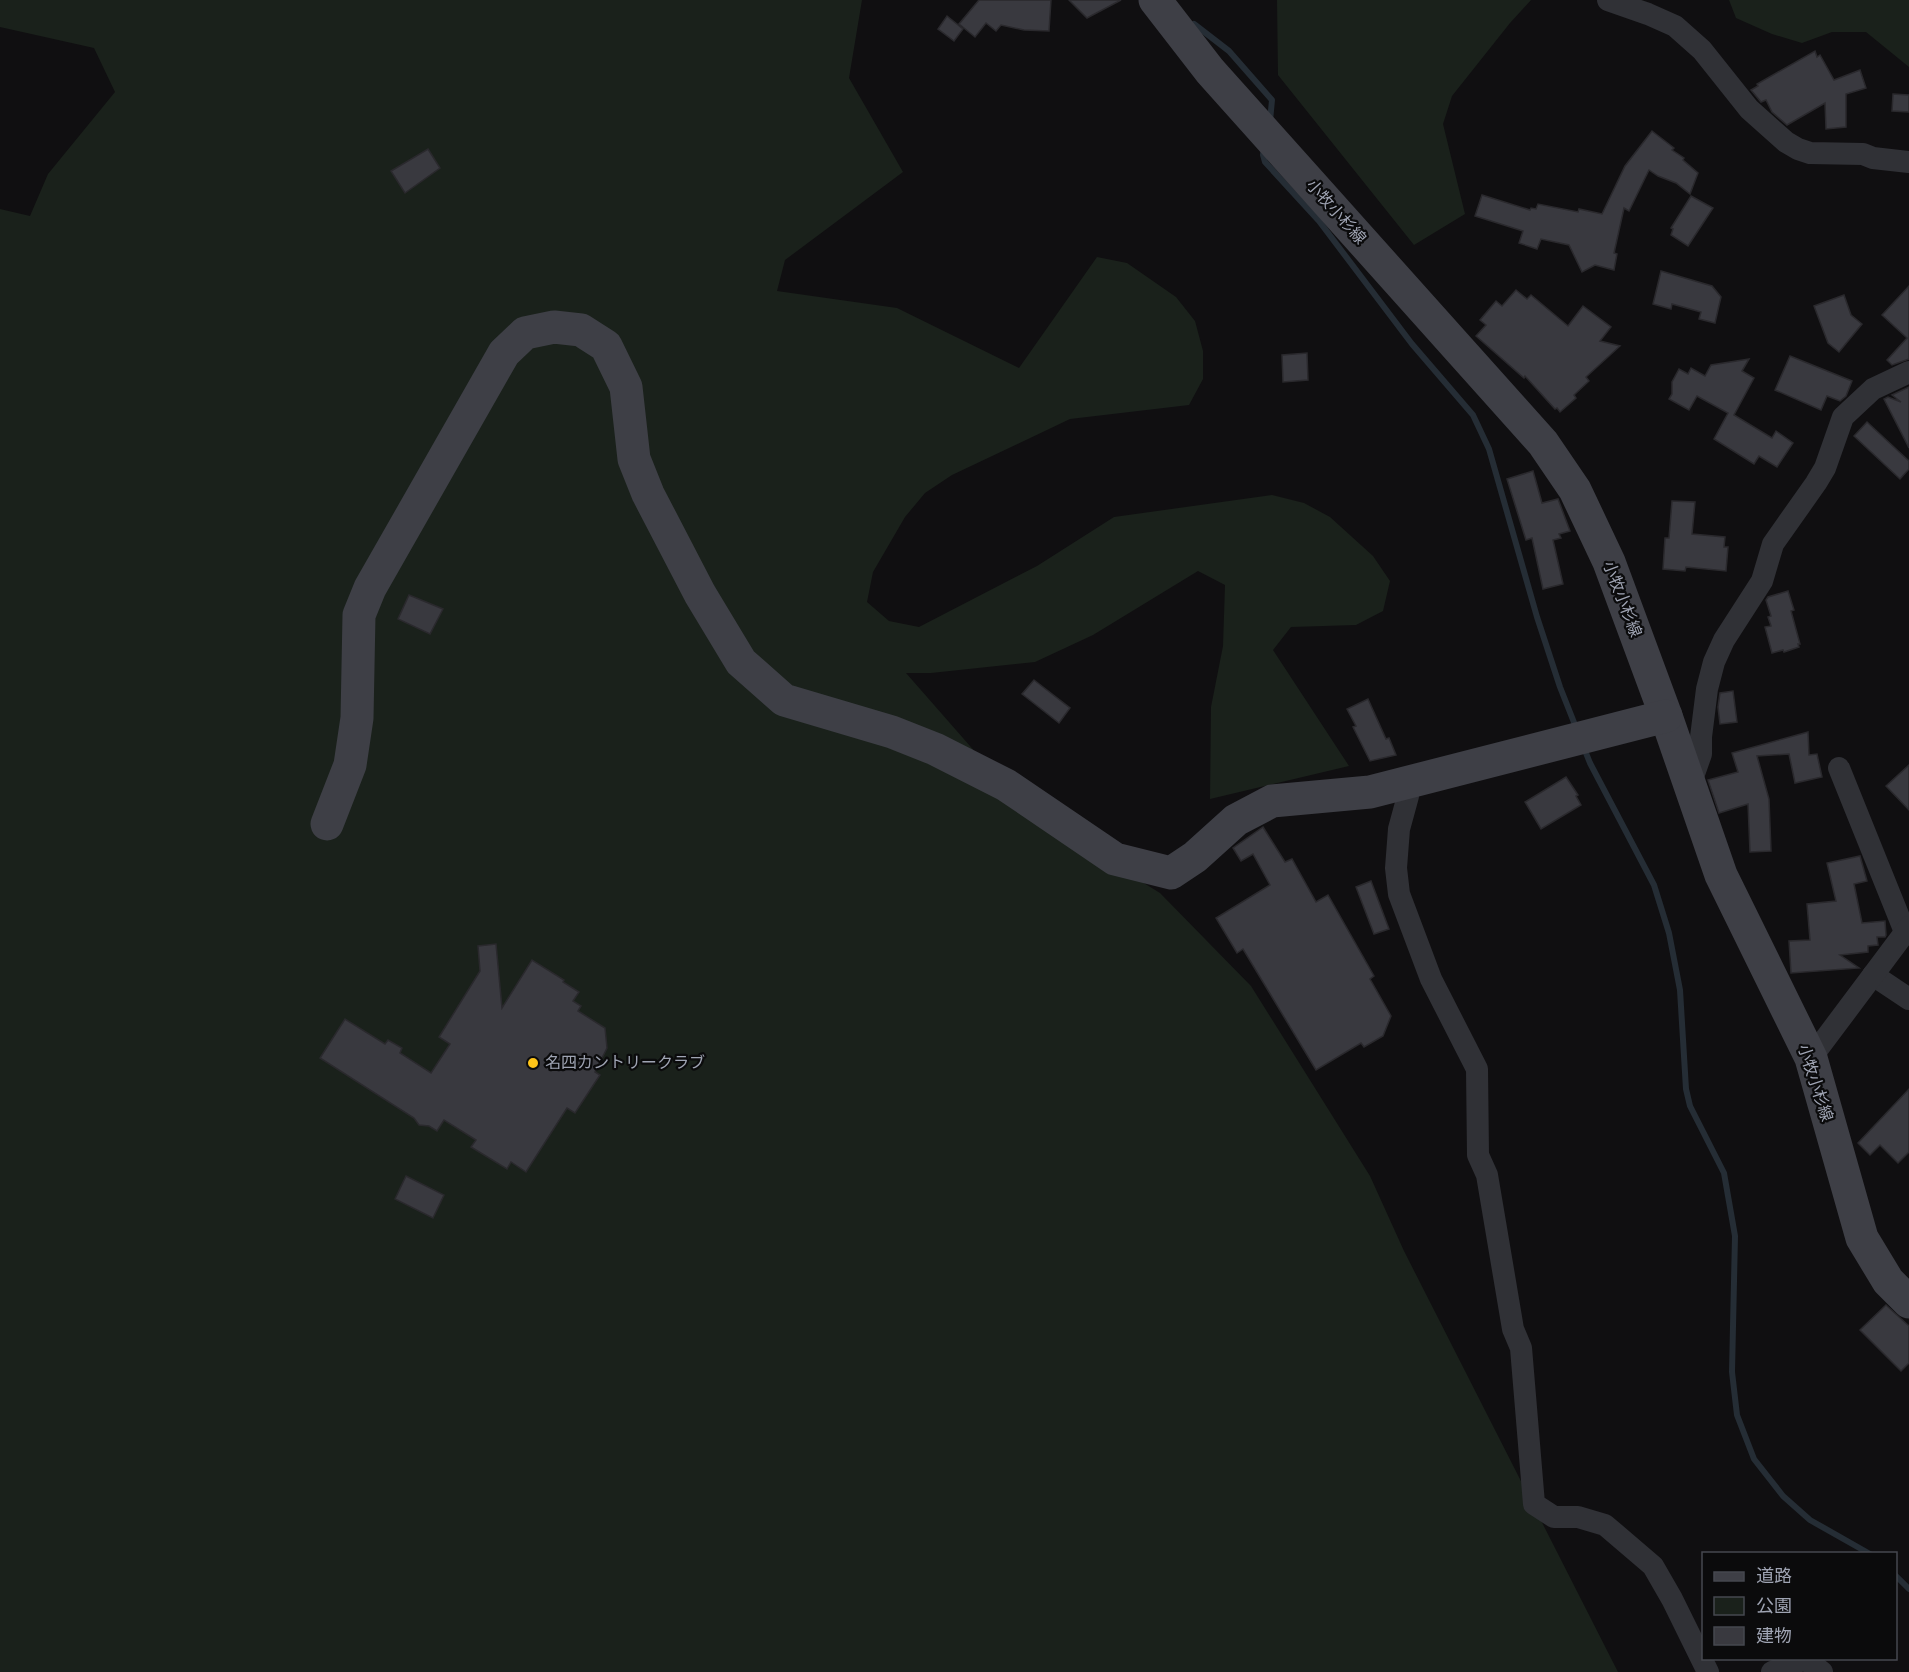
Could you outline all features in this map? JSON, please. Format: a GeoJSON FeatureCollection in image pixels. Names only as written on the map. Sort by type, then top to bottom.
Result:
{"type":"FeatureCollection","features":[{"type":"Feature","properties":{"kind":"street","name":"小牧小杉線"},"geometry":{"type":"LineString","coordinates":[[1155,0],[1210,71],[1543,443],[1575,490],[1609,562],[1721,875],[1811,1058],[1862,1238],[1887,1281],[1909,1302]]}},
{"type":"Feature","properties":{"kind":"street"},"geometry":{"type":"LineString","coordinates":[[1608,0],[1675,26],[1702,50],[1749,109],[1786,142],[1798,149],[1810,153],[1863,154],[1873,158],[1909,162]]}},
{"type":"Feature","properties":{"kind":"street"},"geometry":{"type":"LineString","coordinates":[[327,824],[350,765],[357,718],[359,615],[370,588],[504,353],[525,333],[554,327],[581,330],[606,346],[626,387],[634,459],[648,495],[700,594],[741,662],[784,700],[892,732],[935,749],[1006,785],[1115,859],[1171,873],[1195,857],[1236,820],[1272,801],[1370,792],[1666,716]]}},
{"type":"Feature","properties":{"kind":"street"},"geometry":{"type":"LineString","coordinates":[[1689,788],[1701,754],[1707,689],[1714,662],[1724,640],[1762,581],[1773,544],[1825,468],[1843,417],[1850,408],[1873,389],[1909,372]]}},
{"type":"Feature","properties":{"kind":"street"},"geometry":{"type":"LineString","coordinates":[[1811,1058],[1907,929],[1839,768]]}},
{"type":"Feature","properties":{"kind":"street"},"geometry":{"type":"LineString","coordinates":[[1408,782],[1408,796],[1399,829],[1396,868],[1399,894],[1431,979],[1477,1069],[1478,1155],[1487,1175],[1513,1329],[1521,1348],[1534,1504],[1554,1518],[1578,1517],[1605,1525],[1653,1566],[1702,1660]]}},
{"type":"Feature","properties":{"kind":"street"},"geometry":{"type":"LineString","coordinates":[[1873,975],[1909,999]]}},
{"type":"Feature","properties":{"kind":"street"},"geometry":{"type":"LineString","coordinates":[[1772,1672],[1802,1660]]}},
{"type":"Feature","properties":{"kind":"street"},"geometry":{"type":"LineString","coordinates":[[1806,1660],[1822,1672]]}},
{"type":"Feature","properties":{"kind":"green space","name":"名四カントリークラブ"},"geometry":{"type":"Polygon","coordinates":[[[0,0],[862,0],[849,78],[903,172],[785,260],[777,291],[897,308],[1019,368],[1097,257],[1127,263],[1176,297],[1195,321],[1203,351],[1203,379],[1189,405],[1070,419],[952,475],[925,493],[905,517],[873,572],[867,602],[889,621],[919,627],[1037,566],[1114,517],[1272,495],[1304,503],[1330,517],[1373,556],[1390,581],[1383,611],[1356,625],[1291,627],[1273,650],[1349,766],[1210,799],[1211,707],[1223,646],[1225,585],[1198,571],[1093,635],[1035,662],[931,673],[906,673],[1027,811],[1160,893],[1251,986],[1370,1176],[1404,1251],[1618,1672],[0,1672],[0,209],[30,216],[48,174],[115,92],[94,48],[0,27],[0,0]]]}},
{"type":"Feature","properties":{"kind":"green space"},"geometry":{"type":"Polygon","coordinates":[[[1277,0],[1531,0],[1452,96],[1443,124],[1465,214],[1414,245],[1278,75],[1277,0]]]}},
{"type":"Feature","properties":{"kind":"green space"},"geometry":{"type":"Polygon","coordinates":[[[1729,0],[1909,0],[1909,67],[1866,32],[1832,32],[1802,43],[1772,34],[1736,18],[1729,0]]]}},
{"type":"Feature","properties":{"kind":"building"},"geometry":{"type":"Polygon","coordinates":[[[979,0],[1051,0],[1049,31],[1024,30],[1001,25],[996,31],[986,23],[975,37],[959,24],[979,0]]]}},
{"type":"Feature","properties":{"kind":"building"},"geometry":{"type":"Polygon","coordinates":[[[1069,0],[1121,0],[1087,18],[1069,0]]]}},
{"type":"Feature","properties":{"kind":"building"},"geometry":{"type":"Polygon","coordinates":[[[947,16],[963,29],[954,41],[938,29],[947,16]]]}},
{"type":"Feature","properties":{"kind":"building"},"geometry":{"type":"Polygon","coordinates":[[[1815,51],[1817,57],[1820,55],[1834,80],[1860,70],[1866,88],[1846,94],[1846,127],[1826,129],[1825,103],[1787,125],[1772,112],[1766,100],[1761,102],[1751,90],[1758,86],[1757,84],[1815,51]]]}},
{"type":"Feature","properties":{"kind":"building"},"geometry":{"type":"Polygon","coordinates":[[[1893,94],[1909,95],[1909,112],[1892,111],[1893,94]]]}},
{"type":"Feature","properties":{"kind":"building"},"geometry":{"type":"Polygon","coordinates":[[[1652,131],[1674,148],[1672,150],[1684,158],[1683,160],[1698,173],[1690,194],[1676,183],[1649,170],[1629,211],[1624,208],[1614,253],[1617,254],[1614,270],[1595,265],[1582,272],[1569,245],[1541,239],[1537,249],[1519,243],[1523,231],[1475,216],[1482,195],[1530,210],[1531,208],[1536,209],[1538,204],[1602,214],[1625,166],[1652,131]]]}},
{"type":"Feature","properties":{"kind":"building"},"geometry":{"type":"Polygon","coordinates":[[[428,149],[440,168],[405,193],[391,171],[428,149]]]}},
{"type":"Feature","properties":{"kind":"building"},"geometry":{"type":"Polygon","coordinates":[[[1691,196],[1713,208],[1688,246],[1671,235],[1673,229],[1671,228],[1691,196]]]}},
{"type":"Feature","properties":{"kind":"building"},"geometry":{"type":"Polygon","coordinates":[[[1661,271],[1712,286],[1721,297],[1715,323],[1699,319],[1701,312],[1672,304],[1671,309],[1653,304],[1661,271]]]}},
{"type":"Feature","properties":{"kind":"building"},"geometry":{"type":"Polygon","coordinates":[[[1909,286],[1909,359],[1892,365],[1887,360],[1907,338],[1882,315],[1909,286]]]}},
{"type":"Feature","properties":{"kind":"building"},"geometry":{"type":"Polygon","coordinates":[[[1516,290],[1527,299],[1531,295],[1568,326],[1583,306],[1611,327],[1600,341],[1620,346],[1586,377],[1589,381],[1574,395],[1576,398],[1560,412],[1525,376],[1524,378],[1476,336],[1486,325],[1480,320],[1496,301],[1502,306],[1516,290]]]}},
{"type":"Feature","properties":{"kind":"building"},"geometry":{"type":"Polygon","coordinates":[[[1844,295],[1851,315],[1862,324],[1839,352],[1828,343],[1814,306],[1844,295]]]}},
{"type":"Feature","properties":{"kind":"building"},"geometry":{"type":"Polygon","coordinates":[[[1307,353],[1308,380],[1283,382],[1282,355],[1307,353]]]}},
{"type":"Feature","properties":{"kind":"building"},"geometry":{"type":"Polygon","coordinates":[[[1790,356],[1852,381],[1846,396],[1840,401],[1827,396],[1821,410],[1775,390],[1790,356]]]}},
{"type":"Feature","properties":{"kind":"building"},"geometry":{"type":"Polygon","coordinates":[[[1749,359],[1742,371],[1754,378],[1734,415],[1772,438],[1776,431],[1793,443],[1777,467],[1759,456],[1754,464],[1714,439],[1728,413],[1697,396],[1689,410],[1669,399],[1672,394],[1672,382],[1679,369],[1688,374],[1691,368],[1705,376],[1711,365],[1749,359]]]}},
{"type":"Feature","properties":{"kind":"building"},"geometry":{"type":"Polygon","coordinates":[[[1909,387],[1909,448],[1884,399],[1888,397],[1901,402],[1892,395],[1909,387]]]}},
{"type":"Feature","properties":{"kind":"building"},"geometry":{"type":"Polygon","coordinates":[[[1867,422],[1909,461],[1909,469],[1900,479],[1854,436],[1867,422]]]}},
{"type":"Feature","properties":{"kind":"building"},"geometry":{"type":"Polygon","coordinates":[[[1533,471],[1542,503],[1558,499],[1570,531],[1559,534],[1561,538],[1553,540],[1563,584],[1543,589],[1532,538],[1526,540],[1507,479],[1533,471]]]}},
{"type":"Feature","properties":{"kind":"building"},"geometry":{"type":"Polygon","coordinates":[[[1672,501],[1695,502],[1692,534],[1725,537],[1724,547],[1728,547],[1726,571],[1686,567],[1685,571],[1663,569],[1665,538],[1669,538],[1672,501]]]}},
{"type":"Feature","properties":{"kind":"building"},"geometry":{"type":"Polygon","coordinates":[[[1788,591],[1800,644],[1798,644],[1799,647],[1784,652],[1783,650],[1772,653],[1765,627],[1771,626],[1768,617],[1771,616],[1766,600],[1768,597],[1788,591]]]}},
{"type":"Feature","properties":{"kind":"building"},"geometry":{"type":"Polygon","coordinates":[[[409,595],[443,609],[430,634],[398,619],[409,595]]]}},
{"type":"Feature","properties":{"kind":"building"},"geometry":{"type":"Polygon","coordinates":[[[1034,680],[1070,708],[1059,723],[1022,694],[1034,680]]]}},
{"type":"Feature","properties":{"kind":"building"},"geometry":{"type":"Polygon","coordinates":[[[1733,691],[1737,722],[1720,724],[1718,707],[1720,693],[1733,691]]]}},
{"type":"Feature","properties":{"kind":"building"},"geometry":{"type":"Polygon","coordinates":[[[1368,699],[1396,755],[1370,761],[1353,727],[1356,726],[1347,709],[1368,699]]]}},
{"type":"Feature","properties":{"kind":"building"},"geometry":{"type":"Polygon","coordinates":[[[1808,732],[1809,755],[1817,754],[1822,777],[1795,783],[1789,754],[1757,756],[1769,799],[1771,851],[1750,852],[1748,804],[1719,813],[1708,780],[1738,772],[1732,753],[1808,732]]]}},
{"type":"Feature","properties":{"kind":"building"},"geometry":{"type":"Polygon","coordinates":[[[1909,765],[1909,810],[1886,786],[1909,765]]]}},
{"type":"Feature","properties":{"kind":"building"},"geometry":{"type":"Polygon","coordinates":[[[1566,777],[1578,795],[1576,796],[1581,805],[1541,829],[1525,802],[1566,777]]]}},
{"type":"Feature","properties":{"kind":"building"},"geometry":{"type":"Polygon","coordinates":[[[1263,827],[1285,862],[1292,859],[1316,902],[1328,895],[1374,976],[1370,979],[1391,1016],[1383,1036],[1364,1047],[1361,1043],[1316,1070],[1243,949],[1237,953],[1216,918],[1270,885],[1253,854],[1241,861],[1233,848],[1263,827]]]}},
{"type":"Feature","properties":{"kind":"building"},"geometry":{"type":"Polygon","coordinates":[[[1860,856],[1867,881],[1854,884],[1862,923],[1885,921],[1885,937],[1877,937],[1878,945],[1868,946],[1868,952],[1840,955],[1859,968],[1791,973],[1789,941],[1810,940],[1807,904],[1836,901],[1827,863],[1860,856]]]}},
{"type":"Feature","properties":{"kind":"building"},"geometry":{"type":"Polygon","coordinates":[[[1371,881],[1389,929],[1374,934],[1356,887],[1371,881]]]}},
{"type":"Feature","properties":{"kind":"building","name":"名四カントリークラブ"},"geometry":{"type":"Polygon","coordinates":[[[496,944],[502,1008],[532,960],[579,992],[573,1001],[581,1006],[578,1011],[605,1028],[607,1048],[595,1072],[600,1075],[575,1113],[567,1108],[526,1172],[511,1162],[507,1169],[471,1147],[476,1140],[444,1120],[437,1131],[429,1126],[419,1125],[414,1118],[320,1058],[345,1019],[385,1044],[388,1040],[402,1048],[400,1053],[431,1073],[450,1044],[439,1037],[480,971],[478,946],[496,944]]]}},
{"type":"Feature","properties":{"kind":"building"},"geometry":{"type":"Polygon","coordinates":[[[1909,1089],[1909,1152],[1898,1163],[1880,1145],[1870,1155],[1858,1143],[1909,1089]]]}},
{"type":"Feature","properties":{"kind":"building"},"geometry":{"type":"Polygon","coordinates":[[[406,1176],[444,1195],[433,1218],[395,1199],[406,1176]]]}},
{"type":"Feature","properties":{"kind":"building"},"geometry":{"type":"Polygon","coordinates":[[[1886,1305],[1909,1326],[1909,1363],[1901,1371],[1860,1330],[1886,1305]]]}},
{"type":"Feature","properties":{"kind":"waterway"},"geometry":{"type":"LineString","coordinates":[[1194,24],[1229,51],[1272,100],[1270,121]]}},
{"type":"Feature","properties":{"kind":"waterway"},"geometry":{"type":"LineString","coordinates":[[1264,148],[1265,162],[1319,221],[1412,344],[1473,415],[1489,449],[1537,617],[1577,730]]}},
{"type":"Feature","properties":{"kind":"waterway"},"geometry":{"type":"LineString","coordinates":[[1584,748],[1654,885],[1669,933],[1680,990],[1686,1089],[1690,1106],[1724,1173],[1735,1236],[1732,1372],[1737,1415],[1754,1459],[1783,1496],[1810,1520],[1866,1552]]}},
{"type":"Feature","properties":{"kind":"waterway"},"geometry":{"type":"LineString","coordinates":[[1897,1577],[1909,1589]]}},
{"type":"Feature","properties":{"kind":"place","name":"名四カントリークラブ"},"geometry":{"type":"Point","coordinates":[533,1063]}}]}
